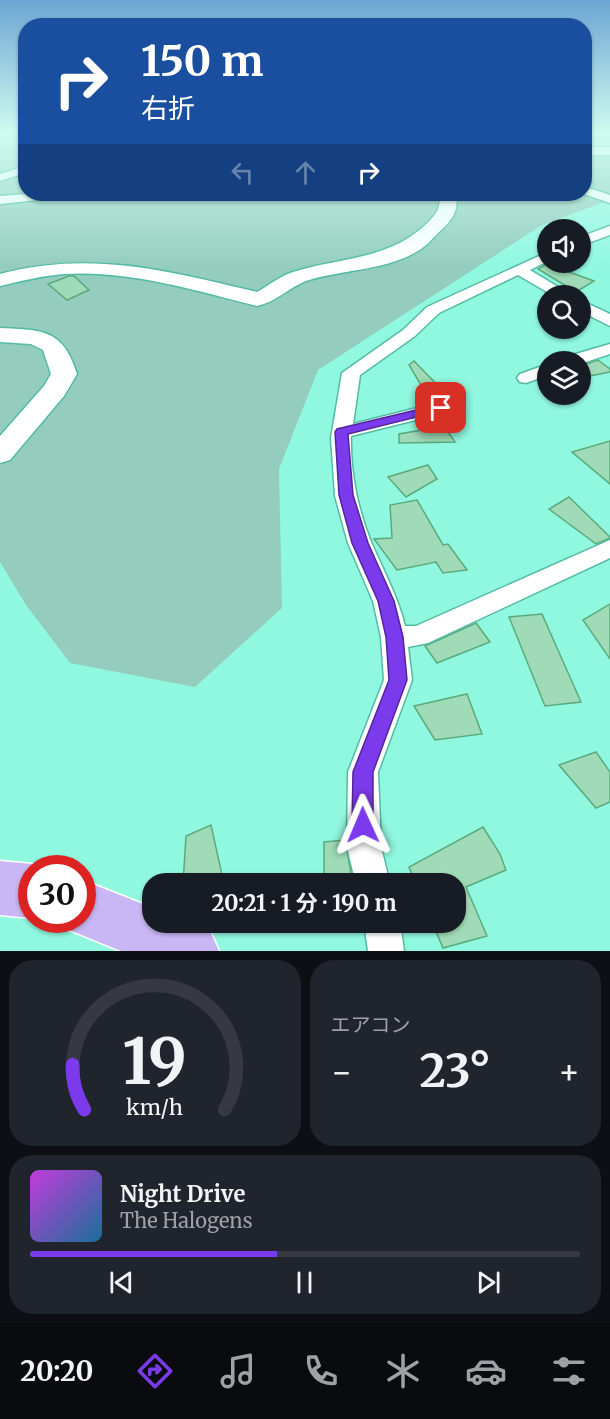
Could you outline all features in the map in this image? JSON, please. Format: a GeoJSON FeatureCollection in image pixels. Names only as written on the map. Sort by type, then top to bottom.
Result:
{"type":"FeatureCollection","features":[{"type":"Feature","properties":{"kind":"highway"},"geometry":{"type":"LineString","coordinates":[[0,888],[18,890]]}},
{"type":"Feature","properties":{"kind":"highway"},"geometry":{"type":"LineString","coordinates":[[96,913],[190,951]]}},
{"type":"Feature","properties":{"kind":"street"},"geometry":{"type":"LineString","coordinates":[[592,193],[610,199]]}},
{"type":"Feature","properties":{"kind":"street"},"geometry":{"type":"LineString","coordinates":[[0,200],[18,198]]}},
{"type":"Feature","properties":{"kind":"street"},"geometry":{"type":"LineString","coordinates":[[0,280],[21,273],[55,269],[120,271],[257,299],[263,298],[298,278],[380,259],[414,245],[445,217],[449,201]]}},
{"type":"Feature","properties":{"kind":"street"},"geometry":{"type":"LineString","coordinates":[[591,238],[610,230]]}},
{"type":"Feature","properties":{"kind":"street"},"geometry":{"type":"LineString","coordinates":[[370,873],[364,847],[363,772],[398,680],[394,637],[386,601],[360,543],[346,495],[342,432],[351,373],[409,333],[434,310],[537,261]]}},
{"type":"Feature","properties":{"kind":"street"},"geometry":{"type":"LineString","coordinates":[[518,269],[546,285]]}},
{"type":"Feature","properties":{"kind":"street"},"geometry":{"type":"LineString","coordinates":[[591,310],[610,321]]}},
{"type":"Feature","properties":{"kind":"street"},"geometry":{"type":"LineString","coordinates":[[0,335],[20,336],[44,342],[56,349],[64,374],[55,390],[0,454]]}},
{"type":"Feature","properties":{"kind":"street"},"geometry":{"type":"LineString","coordinates":[[591,355],[610,349]]}},
{"type":"Feature","properties":{"kind":"street"},"geometry":{"type":"LineString","coordinates":[[526,378],[537,374]]}},
{"type":"Feature","properties":{"kind":"street"},"geometry":{"type":"LineString","coordinates":[[342,432],[441,408]]}},
{"type":"Feature","properties":{"kind":"street"},"geometry":{"type":"LineString","coordinates":[[394,637],[419,636],[610,548]]}},
{"type":"Feature","properties":{"kind":"street"},"geometry":{"type":"LineString","coordinates":[[384,933],[386,951]]}},
{"type":"Feature","properties":{"kind":"shaded area"},"geometry":{"type":"Polygon","coordinates":[[[0,178],[18,178],[18,201],[592,201],[592,178],[610,178],[610,200],[558,219],[537,219],[537,228],[318,370],[279,469],[282,608],[195,687],[70,663],[26,605],[0,562],[0,178]]]}},
{"type":"Feature","properties":{"kind":"building"},"geometry":{"type":"Polygon","coordinates":[[[545,273],[572,273],[594,281],[587,285],[564,285],[545,273]]]}},
{"type":"Feature","properties":{"kind":"building"},"geometry":{"type":"Polygon","coordinates":[[[74,276],[89,290],[67,300],[48,284],[74,276]]]}},
{"type":"Feature","properties":{"kind":"building"},"geometry":{"type":"Polygon","coordinates":[[[598,360],[610,369],[610,372],[591,376],[591,362],[598,360]]]}},
{"type":"Feature","properties":{"kind":"building"},"geometry":{"type":"Polygon","coordinates":[[[414,361],[451,399],[431,402],[409,365],[414,361]]]}},
{"type":"Feature","properties":{"kind":"building"},"geometry":{"type":"Polygon","coordinates":[[[444,426],[455,442],[399,443],[399,434],[444,426]]]}},
{"type":"Feature","properties":{"kind":"building"},"geometry":{"type":"Polygon","coordinates":[[[610,441],[610,484],[572,452],[610,441]]]}},
{"type":"Feature","properties":{"kind":"building"},"geometry":{"type":"Polygon","coordinates":[[[428,465],[437,479],[406,497],[388,477],[428,465]]]}},
{"type":"Feature","properties":{"kind":"building"},"geometry":{"type":"Polygon","coordinates":[[[569,497],[610,538],[596,544],[549,509],[569,497]]]}},
{"type":"Feature","properties":{"kind":"building"},"geometry":{"type":"Polygon","coordinates":[[[417,500],[443,545],[448,544],[467,570],[443,573],[436,562],[397,570],[374,539],[392,538],[390,505],[417,500]]]}},
{"type":"Feature","properties":{"kind":"building"},"geometry":{"type":"Polygon","coordinates":[[[610,604],[610,659],[583,620],[610,604]]]}},
{"type":"Feature","properties":{"kind":"building"},"geometry":{"type":"Polygon","coordinates":[[[542,614],[581,702],[545,706],[509,617],[542,614]]]}},
{"type":"Feature","properties":{"kind":"building"},"geometry":{"type":"Polygon","coordinates":[[[476,623],[490,642],[437,663],[425,646],[476,623]]]}},
{"type":"Feature","properties":{"kind":"building"},"geometry":{"type":"Polygon","coordinates":[[[467,694],[482,734],[435,740],[414,706],[467,694]]]}},
{"type":"Feature","properties":{"kind":"building"},"geometry":{"type":"Polygon","coordinates":[[[596,752],[610,772],[610,802],[596,808],[559,765],[596,752]]]}},
{"type":"Feature","properties":{"kind":"building"},"geometry":{"type":"Polygon","coordinates":[[[211,825],[222,873],[184,873],[186,836],[211,825]]]}},
{"type":"Feature","properties":{"kind":"building"},"geometry":{"type":"Polygon","coordinates":[[[483,827],[500,854],[506,870],[466,887],[466,873],[411,873],[409,867],[483,827]]]}},
{"type":"Feature","properties":{"kind":"building"},"geometry":{"type":"Polygon","coordinates":[[[345,840],[351,873],[324,873],[324,842],[345,840]]]}},
{"type":"Feature","properties":{"kind":"building"},"geometry":{"type":"Polygon","coordinates":[[[466,887],[487,936],[443,948],[437,933],[466,933],[466,887]]]}},
{"type":"Feature","properties":{"kind":"route"},"geometry":{"type":"LineString","coordinates":[[363,825],[363,772],[398,680],[394,637],[386,601],[360,543],[346,495],[342,432],[441,408]]}}]}
